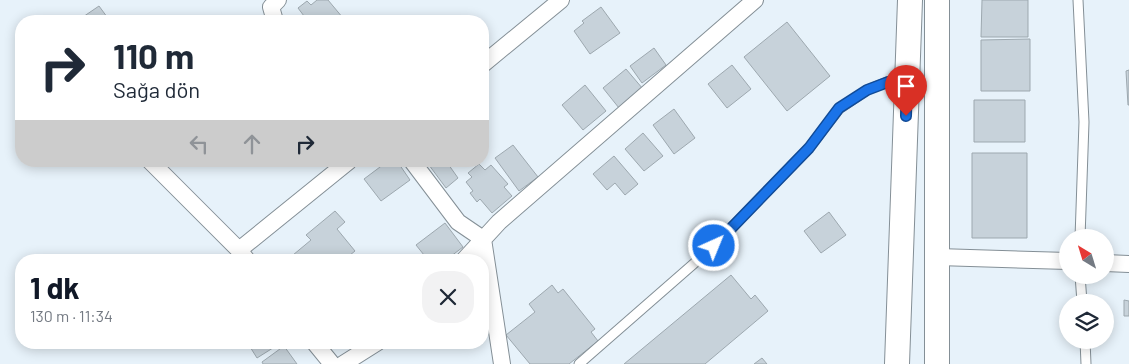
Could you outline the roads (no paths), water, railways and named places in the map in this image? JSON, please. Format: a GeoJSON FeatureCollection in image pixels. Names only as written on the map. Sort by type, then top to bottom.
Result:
{"type":"FeatureCollection","features":[{"type":"Feature","properties":{"kind":"main road"},"geometry":{"type":"LineString","coordinates":[[897,364],[910,0]]}},
{"type":"Feature","properties":{"kind":"main road"},"geometry":{"type":"LineString","coordinates":[[937,0],[937,364]]}},
{"type":"Feature","properties":{"kind":"street"},"geometry":{"type":"LineString","coordinates":[[273,15],[271,7],[278,0]]}},
{"type":"Feature","properties":{"kind":"street"},"geometry":{"type":"LineString","coordinates":[[489,59],[561,0]]}},
{"type":"Feature","properties":{"kind":"street"},"geometry":{"type":"LineString","coordinates":[[469,254],[499,222],[755,0]]}},
{"type":"Feature","properties":{"kind":"street"},"geometry":{"type":"LineString","coordinates":[[156,167],[242,254]]}},
{"type":"Feature","properties":{"kind":"street"},"geometry":{"type":"LineString","coordinates":[[244,254],[342,167]]}},
{"type":"Feature","properties":{"kind":"street"},"geometry":{"type":"LineString","coordinates":[[417,167],[458,222],[483,239],[485,254]]}},
{"type":"Feature","properties":{"kind":"street"},"geometry":{"type":"LineString","coordinates":[[938,256],[1059,261]]}},
{"type":"Feature","properties":{"kind":"street"},"geometry":{"type":"LineString","coordinates":[[1114,263],[1129,264]]}},
{"type":"Feature","properties":{"kind":"street"},"geometry":{"type":"LineString","coordinates":[[489,278],[502,364]]}},
{"type":"Feature","properties":{"kind":"street"},"geometry":{"type":"LineString","coordinates":[[320,349],[332,364]]}},
{"type":"Feature","properties":{"kind":"street"},"geometry":{"type":"LineString","coordinates":[[348,362],[368,349]]}},
{"type":"Feature","properties":{"kind":"lane"},"geometry":{"type":"LineString","coordinates":[[1078,0],[1084,122],[1080,229]]}},
{"type":"Feature","properties":{"kind":"lane"},"geometry":{"type":"LineString","coordinates":[[579,364],[714,246],[809,148],[839,108],[867,90],[888,82],[907,78]]}},
{"type":"Feature","properties":{"kind":"lane"},"geometry":{"type":"LineString","coordinates":[[1085,349],[1086,364]]}}]}
